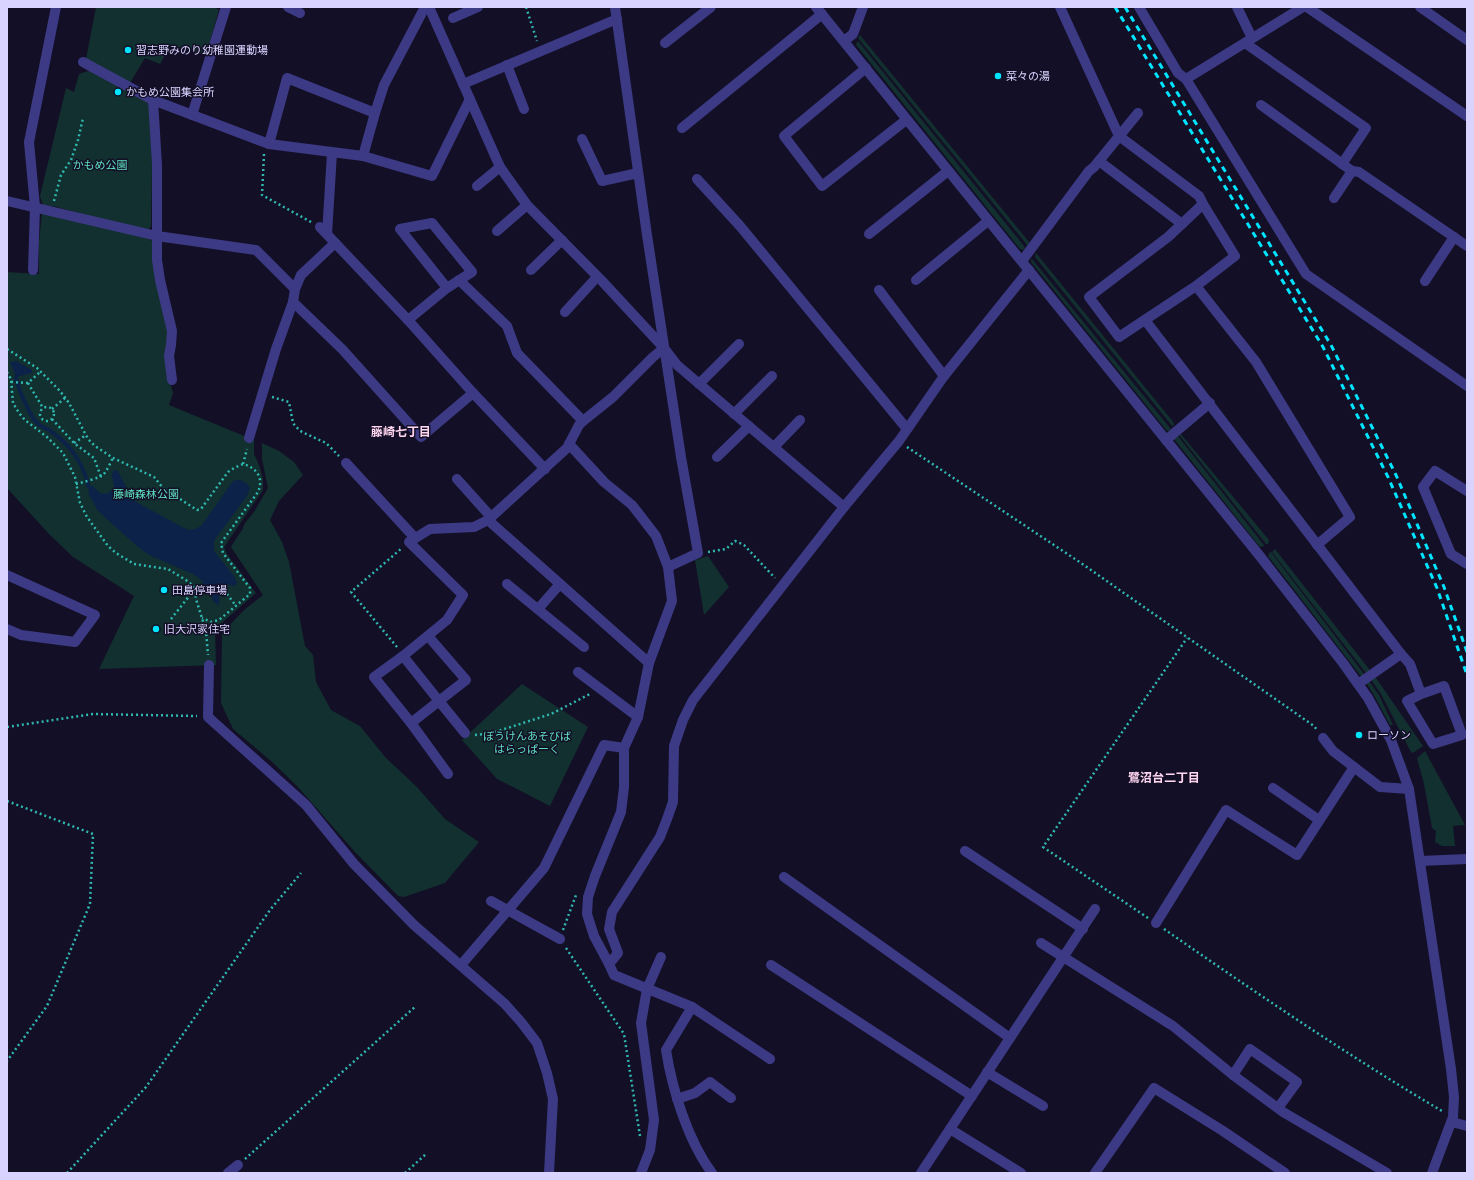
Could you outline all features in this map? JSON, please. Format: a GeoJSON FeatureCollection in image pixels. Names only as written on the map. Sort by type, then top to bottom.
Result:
{"type":"FeatureCollection","features":[{"type":"Feature","properties":{"kind":"street"},"geometry":{"type":"LineString","coordinates":[[33,270],[35,207],[29,142],[56,7]]}},
{"type":"Feature","properties":{"kind":"street"},"geometry":{"type":"LineString","coordinates":[[192,115],[226,7]]}},
{"type":"Feature","properties":{"kind":"street"},"geometry":{"type":"LineString","coordinates":[[288,7],[300,13]]}},
{"type":"Feature","properties":{"kind":"street"},"geometry":{"type":"LineString","coordinates":[[363,156],[384,85],[425,7]]}},
{"type":"Feature","properties":{"kind":"street"},"geometry":{"type":"LineString","coordinates":[[428,7],[500,168],[527,205],[664,348],[677,365],[844,508]]}},
{"type":"Feature","properties":{"kind":"street"},"geometry":{"type":"LineString","coordinates":[[453,18],[478,7]]}},
{"type":"Feature","properties":{"kind":"street"},"geometry":{"type":"LineString","coordinates":[[615,7],[664,348],[683,471],[698,553],[668,567]]}},
{"type":"Feature","properties":{"kind":"street"},"geometry":{"type":"LineString","coordinates":[[665,43],[711,7]]}},
{"type":"Feature","properties":{"kind":"street"},"geometry":{"type":"LineString","coordinates":[[844,41],[853,34],[864,7]]}},
{"type":"Feature","properties":{"kind":"street"},"geometry":{"type":"LineString","coordinates":[[1060,7],[1119,136],[1199,196],[1235,256],[1196,286],[1119,337],[1089,297],[1168,237],[1203,204]]}},
{"type":"Feature","properties":{"kind":"street"},"geometry":{"type":"LineString","coordinates":[[1139,7],[1178,74],[1186,79],[1306,274],[1467,386]]}},
{"type":"Feature","properties":{"kind":"street"},"geometry":{"type":"LineString","coordinates":[[1237,7],[1249,41],[1366,128],[1342,164]]}},
{"type":"Feature","properties":{"kind":"street"},"geometry":{"type":"LineString","coordinates":[[1186,79],[1303,7]]}},
{"type":"Feature","properties":{"kind":"street"},"geometry":{"type":"LineString","coordinates":[[1307,7],[1467,116]]}},
{"type":"Feature","properties":{"kind":"street"},"geometry":{"type":"LineString","coordinates":[[1420,7],[1467,40]]}},
{"type":"Feature","properties":{"kind":"street"},"geometry":{"type":"LineString","coordinates":[[682,128],[819,10],[906,120],[1022,261],[1259,555],[1343,663],[1368,698],[1391,740],[1409,788],[1454,1097],[1453,1120],[1432,1173]]}},
{"type":"Feature","properties":{"kind":"street"},"geometry":{"type":"LineString","coordinates":[[463,84],[617,19]]}},
{"type":"Feature","properties":{"kind":"street"},"geometry":{"type":"LineString","coordinates":[[83,62],[153,100],[267,143],[363,156],[432,176],[470,100]]}},
{"type":"Feature","properties":{"kind":"street"},"geometry":{"type":"LineString","coordinates":[[507,65],[524,109]]}},
{"type":"Feature","properties":{"kind":"street"},"geometry":{"type":"LineString","coordinates":[[866,68],[784,136],[822,186],[906,120]]}},
{"type":"Feature","properties":{"kind":"street"},"geometry":{"type":"LineString","coordinates":[[267,143],[287,78],[375,113]]}},
{"type":"Feature","properties":{"kind":"street"},"geometry":{"type":"LineString","coordinates":[[153,100],[157,165],[157,260],[172,331],[169,356],[172,380]]}},
{"type":"Feature","properties":{"kind":"street"},"geometry":{"type":"LineString","coordinates":[[1261,105],[1352,171],[1359,172],[1467,246]]}},
{"type":"Feature","properties":{"kind":"street"},"geometry":{"type":"LineString","coordinates":[[1022,261],[1089,171],[1138,113]]}},
{"type":"Feature","properties":{"kind":"street"},"geometry":{"type":"LineString","coordinates":[[582,139],[602,181],[638,173]]}},
{"type":"Feature","properties":{"kind":"street"},"geometry":{"type":"LineString","coordinates":[[332,153],[323,230],[408,320],[473,393],[544,469]]}},
{"type":"Feature","properties":{"kind":"street"},"geometry":{"type":"LineString","coordinates":[[1099,161],[1182,224]]}},
{"type":"Feature","properties":{"kind":"street"},"geometry":{"type":"LineString","coordinates":[[477,186],[500,168]]}},
{"type":"Feature","properties":{"kind":"street"},"geometry":{"type":"LineString","coordinates":[[869,234],[948,171]]}},
{"type":"Feature","properties":{"kind":"street"},"geometry":{"type":"LineString","coordinates":[[1334,198],[1352,171]]}},
{"type":"Feature","properties":{"kind":"street"},"geometry":{"type":"LineString","coordinates":[[697,178],[740,226],[906,429]]}},
{"type":"Feature","properties":{"kind":"street"},"geometry":{"type":"LineString","coordinates":[[7,201],[157,236],[256,250],[295,289]]}},
{"type":"Feature","properties":{"kind":"street"},"geometry":{"type":"LineString","coordinates":[[497,231],[527,205]]}},
{"type":"Feature","properties":{"kind":"street"},"geometry":{"type":"LineString","coordinates":[[916,280],[988,220]]}},
{"type":"Feature","properties":{"kind":"street"},"geometry":{"type":"LineString","coordinates":[[408,320],[447,288],[472,272],[432,223],[400,229],[447,288]]}},
{"type":"Feature","properties":{"kind":"street"},"geometry":{"type":"LineString","coordinates":[[1425,281],[1454,237]]}},
{"type":"Feature","properties":{"kind":"street"},"geometry":{"type":"LineString","coordinates":[[531,270],[562,240]]}},
{"type":"Feature","properties":{"kind":"street"},"geometry":{"type":"LineString","coordinates":[[249,438],[276,350],[293,302],[295,289],[301,275],[335,243]]}},
{"type":"Feature","properties":{"kind":"street"},"geometry":{"type":"LineString","coordinates":[[609,964],[618,953],[608,929],[612,912],[660,837],[673,802],[674,746],[683,720],[693,700],[844,508],[899,441],[944,376],[1029,270]]}},
{"type":"Feature","properties":{"kind":"street"},"geometry":{"type":"LineString","coordinates":[[565,312],[597,277]]}},
{"type":"Feature","properties":{"kind":"street"},"geometry":{"type":"LineString","coordinates":[[459,280],[506,326],[517,353],[583,421]]}},
{"type":"Feature","properties":{"kind":"street"},"geometry":{"type":"LineString","coordinates":[[1196,286],[1256,362],[1350,517],[1317,545]]}},
{"type":"Feature","properties":{"kind":"street"},"geometry":{"type":"LineString","coordinates":[[879,290],[944,376]]}},
{"type":"Feature","properties":{"kind":"street"},"geometry":{"type":"LineString","coordinates":[[293,302],[342,349],[421,437],[473,393]]}},
{"type":"Feature","properties":{"kind":"street"},"geometry":{"type":"LineString","coordinates":[[1145,320],[1410,664],[1421,694]]}},
{"type":"Feature","properties":{"kind":"street"},"geometry":{"type":"LineString","coordinates":[[700,384],[739,344]]}},
{"type":"Feature","properties":{"kind":"street"},"geometry":{"type":"LineString","coordinates":[[412,540],[430,529],[474,527],[489,519],[567,448],[583,421],[613,397],[664,348]]}},
{"type":"Feature","properties":{"kind":"street"},"geometry":{"type":"LineString","coordinates":[[734,414],[772,376]]}},
{"type":"Feature","properties":{"kind":"street"},"geometry":{"type":"LineString","coordinates":[[1166,440],[1210,403]]}},
{"type":"Feature","properties":{"kind":"street"},"geometry":{"type":"LineString","coordinates":[[774,448],[800,420]]}},
{"type":"Feature","properties":{"kind":"street"},"geometry":{"type":"LineString","coordinates":[[717,457],[748,426]]}},
{"type":"Feature","properties":{"kind":"street"},"geometry":{"type":"LineString","coordinates":[[569,444],[604,482],[632,505],[656,536],[668,567],[672,601],[649,663],[638,717],[624,748],[624,787],[621,812],[588,897],[587,914],[594,936],[614,975],[692,1007],[770,1059]]}},
{"type":"Feature","properties":{"kind":"street"},"geometry":{"type":"LineString","coordinates":[[346,463],[412,540],[463,595],[447,620],[404,656],[374,677],[411,723],[448,774]]}},
{"type":"Feature","properties":{"kind":"street"},"geometry":{"type":"LineString","coordinates":[[1467,491],[1435,471],[1423,487],[1451,554],[1467,564]]}},
{"type":"Feature","properties":{"kind":"street"},"geometry":{"type":"LineString","coordinates":[[457,479],[489,519],[649,663]]}},
{"type":"Feature","properties":{"kind":"street"},"geometry":{"type":"LineString","coordinates":[[7,575],[95,615],[75,642],[21,635],[7,630]]}},
{"type":"Feature","properties":{"kind":"street"},"geometry":{"type":"LineString","coordinates":[[507,584],[584,647]]}},
{"type":"Feature","properties":{"kind":"street"},"geometry":{"type":"LineString","coordinates":[[538,609],[560,584]]}},
{"type":"Feature","properties":{"kind":"street"},"geometry":{"type":"LineString","coordinates":[[411,723],[466,680],[428,636]]}},
{"type":"Feature","properties":{"kind":"street"},"geometry":{"type":"LineString","coordinates":[[1358,684],[1401,654]]}},
{"type":"Feature","properties":{"kind":"street"},"geometry":{"type":"LineString","coordinates":[[404,656],[466,733]]}},
{"type":"Feature","properties":{"kind":"street"},"geometry":{"type":"LineString","coordinates":[[209,665],[208,717],[306,805],[354,864],[414,925],[505,1004],[537,1043],[548,1073],[553,1099],[549,1173]]}},
{"type":"Feature","properties":{"kind":"street"},"geometry":{"type":"LineString","coordinates":[[578,672],[638,717]]}},
{"type":"Feature","properties":{"kind":"street"},"geometry":{"type":"LineString","coordinates":[[1444,686],[1462,735],[1433,744],[1407,701],[1421,694],[1444,686]]}},
{"type":"Feature","properties":{"kind":"street"},"geometry":{"type":"LineString","coordinates":[[1323,738],[1333,751],[1380,788],[1409,788]]}},
{"type":"Feature","properties":{"kind":"street"},"geometry":{"type":"LineString","coordinates":[[460,965],[544,868],[604,745],[624,748]]}},
{"type":"Feature","properties":{"kind":"street"},"geometry":{"type":"LineString","coordinates":[[1156,923],[1226,810],[1297,855],[1354,767]]}},
{"type":"Feature","properties":{"kind":"street"},"geometry":{"type":"LineString","coordinates":[[1273,788],[1319,820]]}},
{"type":"Feature","properties":{"kind":"street"},"geometry":{"type":"LineString","coordinates":[[965,851],[1083,929]]}},
{"type":"Feature","properties":{"kind":"street"},"geometry":{"type":"LineString","coordinates":[[1420,861],[1467,860]]}},
{"type":"Feature","properties":{"kind":"street"},"geometry":{"type":"LineString","coordinates":[[784,877],[1010,1038]]}},
{"type":"Feature","properties":{"kind":"street"},"geometry":{"type":"LineString","coordinates":[[492,901],[560,939]]}},
{"type":"Feature","properties":{"kind":"street"},"geometry":{"type":"LineString","coordinates":[[920,1173],[1095,909]]}},
{"type":"Feature","properties":{"kind":"street"},"geometry":{"type":"LineString","coordinates":[[1041,943],[1173,1026],[1278,1108],[1387,1173]]}},
{"type":"Feature","properties":{"kind":"street"},"geometry":{"type":"LineString","coordinates":[[641,1173],[650,1150],[654,1120],[641,1023],[647,989],[661,957]]}},
{"type":"Feature","properties":{"kind":"street"},"geometry":{"type":"LineString","coordinates":[[771,964],[972,1096]]}},
{"type":"Feature","properties":{"kind":"street"},"geometry":{"type":"LineString","coordinates":[[692,1007],[666,1050],[670,1076],[677,1099],[690,1132],[706,1165],[712,1173]]}},
{"type":"Feature","properties":{"kind":"street"},"geometry":{"type":"LineString","coordinates":[[1233,1074],[1250,1049],[1297,1082],[1278,1108]]}},
{"type":"Feature","properties":{"kind":"street"},"geometry":{"type":"LineString","coordinates":[[987,1072],[1043,1106]]}},
{"type":"Feature","properties":{"kind":"street"},"geometry":{"type":"LineString","coordinates":[[677,1099],[695,1093],[710,1082],[731,1098]]}},
{"type":"Feature","properties":{"kind":"street"},"geometry":{"type":"LineString","coordinates":[[1096,1173],[1154,1088],[1223,1131],[1285,1173]]}},
{"type":"Feature","properties":{"kind":"street"},"geometry":{"type":"LineString","coordinates":[[1453,1120],[1467,1126]]}},
{"type":"Feature","properties":{"kind":"street"},"geometry":{"type":"LineString","coordinates":[[950,1129],[1021,1173]]}},
{"type":"Feature","properties":{"kind":"street"},"geometry":{"type":"LineString","coordinates":[[228,1173],[238,1165]]}},
{"type":"Feature","properties":{"kind":"path"},"geometry":{"type":"LineString","coordinates":[[526,7],[540,51]]}},
{"type":"Feature","properties":{"kind":"path"},"geometry":{"type":"LineString","coordinates":[[52,211],[61,175],[72,160],[83,118]]}},
{"type":"Feature","properties":{"kind":"path"},"geometry":{"type":"LineString","coordinates":[[267,143],[262,195],[323,230]]}},
{"type":"Feature","properties":{"kind":"path"},"geometry":{"type":"LineString","coordinates":[[7,349],[40,372],[60,391],[86,435],[95,446],[113,458],[154,477],[163,488],[197,510],[201,509],[228,472],[243,464],[255,469],[260,477],[260,487],[258,492],[221,543],[223,553],[250,588],[250,594],[219,620],[211,622],[202,618]]}},
{"type":"Feature","properties":{"kind":"path"},"geometry":{"type":"LineString","coordinates":[[7,372],[11,382],[14,403],[19,413],[63,453],[75,477],[80,503],[87,517],[100,536],[116,553],[134,564],[168,569],[189,582],[195,589],[196,599],[206,631],[209,665]]}},
{"type":"Feature","properties":{"kind":"path"},"geometry":{"type":"LineString","coordinates":[[11,382],[28,383],[40,372]]}},
{"type":"Feature","properties":{"kind":"path"},"geometry":{"type":"LineString","coordinates":[[28,383],[43,408]]}},
{"type":"Feature","properties":{"kind":"path"},"geometry":{"type":"LineString","coordinates":[[262,395],[289,402],[293,423],[296,427],[302,432],[326,442],[346,463]]}},
{"type":"Feature","properties":{"kind":"path"},"geometry":{"type":"LineString","coordinates":[[52,409],[65,398]]}},
{"type":"Feature","properties":{"kind":"path"},"geometry":{"type":"LineString","coordinates":[[43,408],[48,407],[52,409]]}},
{"type":"Feature","properties":{"kind":"path"},"geometry":{"type":"LineString","coordinates":[[43,408],[40,412],[41,418],[48,421],[52,419]]}},
{"type":"Feature","properties":{"kind":"path"},"geometry":{"type":"LineString","coordinates":[[52,409],[54,414],[52,419]]}},
{"type":"Feature","properties":{"kind":"path"},"geometry":{"type":"LineString","coordinates":[[52,419],[74,443],[94,458],[101,477]]}},
{"type":"Feature","properties":{"kind":"path"},"geometry":{"type":"LineString","coordinates":[[74,443],[86,435]]}},
{"type":"Feature","properties":{"kind":"path"},"geometry":{"type":"LineString","coordinates":[[243,464],[249,438]]}},
{"type":"Feature","properties":{"kind":"path"},"geometry":{"type":"LineString","coordinates":[[899,441],[1081,563],[1314,726],[1323,738]]}},
{"type":"Feature","properties":{"kind":"path"},"geometry":{"type":"LineString","coordinates":[[76,484],[101,477],[113,458]]}},
{"type":"Feature","properties":{"kind":"path"},"geometry":{"type":"LineString","coordinates":[[404,656],[351,592],[412,540]]}},
{"type":"Feature","properties":{"kind":"path"},"geometry":{"type":"LineString","coordinates":[[698,553],[726,549],[735,542],[744,545],[782,587]]}},
{"type":"Feature","properties":{"kind":"path"},"geometry":{"type":"LineString","coordinates":[[171,619],[195,589]]}},
{"type":"Feature","properties":{"kind":"path"},"geometry":{"type":"LineString","coordinates":[[227,594],[236,606]]}},
{"type":"Feature","properties":{"kind":"path"},"geometry":{"type":"LineString","coordinates":[[1187,638],[1043,847],[1220,968],[1389,1080],[1453,1120]]}},
{"type":"Feature","properties":{"kind":"path"},"geometry":{"type":"LineString","coordinates":[[466,733],[471,736],[492,733],[551,714],[600,689]]}},
{"type":"Feature","properties":{"kind":"path"},"geometry":{"type":"LineString","coordinates":[[7,727],[92,714],[191,715],[208,717]]}},
{"type":"Feature","properties":{"kind":"path"},"geometry":{"type":"LineString","coordinates":[[7,801],[93,834],[90,904],[47,1006],[7,1061]]}},
{"type":"Feature","properties":{"kind":"path"},"geometry":{"type":"LineString","coordinates":[[67,1173],[146,1087],[270,910],[301,873]]}},
{"type":"Feature","properties":{"kind":"path"},"geometry":{"type":"LineString","coordinates":[[238,1165],[416,1006]]}},
{"type":"Feature","properties":{"kind":"path"},"geometry":{"type":"LineString","coordinates":[[405,1173],[426,1154]]}},
{"type":"Feature","properties":{"kind":"green space","name":"習志野みのり幼稚園運動場"},"geometry":{"type":"Polygon","coordinates":[[[96,7],[214,7],[219,10],[206,55],[171,45],[160,64],[145,58],[130,83],[86,59],[96,7]]]}},
{"type":"Feature","properties":{"kind":"green space"},"geometry":{"type":"Polygon","coordinates":[[[860,35],[1029,242],[1028,246],[858,38],[860,35]]]}},
{"type":"Feature","properties":{"kind":"green space"},"geometry":{"type":"Polygon","coordinates":[[[858,41],[1024,246],[1025,248],[1023,250],[1020,249],[857,46],[856,44],[858,41]]]}},
{"type":"Feature","properties":{"kind":"green space","name":"かもめ公園"},"geometry":{"type":"Polygon","coordinates":[[[91,70],[147,101],[149,105],[152,164],[151,226],[148,230],[137,229],[57,207],[43,205],[40,196],[66,88],[74,92],[79,74],[91,70]]]}},
{"type":"Feature","properties":{"kind":"green space","name":"藤崎森林公園"},"geometry":{"type":"Polygon","coordinates":[[[42,213],[141,236],[151,240],[155,244],[167,319],[167,372],[173,393],[169,405],[254,440],[254,454],[263,478],[263,490],[224,547],[227,554],[256,593],[215,629],[216,665],[99,669],[134,596],[73,557],[49,534],[7,488],[7,272],[39,274],[39,242],[42,213]]]}},
{"type":"Feature","properties":{"kind":"green space"},"geometry":{"type":"Polygon","coordinates":[[[1036,253],[1174,423],[1173,427],[1035,257],[1036,253]]]}},
{"type":"Feature","properties":{"kind":"green space"},"geometry":{"type":"Polygon","coordinates":[[[1032,259],[1171,430],[1167,431],[1031,262],[1032,259]]]}},
{"type":"Feature","properties":{"kind":"green space"},"geometry":{"type":"Polygon","coordinates":[[[1180,433],[1269,540],[1268,544],[1266,544],[1179,435],[1180,433]]]}},
{"type":"Feature","properties":{"kind":"green space"},"geometry":{"type":"Polygon","coordinates":[[[1177,435],[1264,546],[1260,547],[1174,439],[1177,435]]]}},
{"type":"Feature","properties":{"kind":"green space"},"geometry":{"type":"Polygon","coordinates":[[[262,443],[279,451],[294,462],[303,475],[279,501],[270,520],[282,542],[289,562],[305,646],[313,655],[316,682],[331,710],[360,726],[386,758],[416,786],[445,819],[479,842],[445,883],[404,897],[398,896],[355,852],[297,786],[271,761],[233,729],[221,703],[222,633],[244,610],[263,595],[231,547],[268,488],[262,459],[262,443]]]}},
{"type":"Feature","properties":{"kind":"green space"},"geometry":{"type":"Polygon","coordinates":[[[1275,549],[1369,669],[1369,671],[1366,673],[1272,552],[1275,549]]]}},
{"type":"Feature","properties":{"kind":"green space"},"geometry":{"type":"Polygon","coordinates":[[[1270,552],[1364,674],[1362,676],[1268,556],[1270,552]]]}},
{"type":"Feature","properties":{"kind":"green space"},"geometry":{"type":"Polygon","coordinates":[[[708,556],[729,587],[704,615],[695,560],[708,556]]]}},
{"type":"Feature","properties":{"kind":"green space"},"geometry":{"type":"Polygon","coordinates":[[[1376,678],[1423,746],[1413,753],[1411,752],[1381,694],[1372,681],[1372,679],[1376,678]]]}},
{"type":"Feature","properties":{"kind":"green space"},"geometry":{"type":"Polygon","coordinates":[[[1369,681],[1379,695],[1393,725],[1390,725],[1367,684],[1369,681]]]}},
{"type":"Feature","properties":{"kind":"green space","name":"ぼうけんあそびば はらっぱーく"},"geometry":{"type":"Polygon","coordinates":[[[522,684],[588,727],[550,806],[497,779],[462,740],[522,684]]]}},
{"type":"Feature","properties":{"kind":"green space"},"geometry":{"type":"Polygon","coordinates":[[[1425,751],[1465,825],[1453,826],[1455,846],[1442,846],[1435,842],[1436,831],[1432,828],[1424,784],[1417,758],[1425,751]]]}},
{"type":"Feature","properties":{"kind":"water"},"geometry":{"type":"Polygon","coordinates":[[[16,361],[32,370],[32,373],[16,377],[10,362],[16,361]]]}},
{"type":"Feature","properties":{"kind":"water"},"geometry":{"type":"Polygon","coordinates":[[[113,471],[118,471],[129,493],[136,502],[189,530],[201,526],[233,481],[241,480],[249,486],[250,488],[247,496],[214,541],[214,551],[234,576],[237,583],[235,586],[225,584],[220,587],[219,605],[214,602],[201,580],[193,574],[149,555],[98,511],[89,495],[88,487],[93,486],[103,494],[108,493],[114,488],[112,475],[113,471]]]}},
{"type":"Feature","properties":{"kind":"waterway"},"geometry":{"type":"LineString","coordinates":[[16,377],[25,402],[35,421],[49,430],[72,451],[81,465],[89,487]]}},
{"type":"Feature","properties":{"kind":"railway"},"geometry":{"type":"LineString","coordinates":[[1115,7],[1323,347],[1388,477],[1437,588],[1467,675]]}},
{"type":"Feature","properties":{"kind":"railway"},"geometry":{"type":"LineString","coordinates":[[1125,7],[1331,345],[1396,475],[1444,587],[1467,652]]}},
{"type":"Feature","properties":{"kind":"place","name":"習志野みのり幼稚園運動場"},"geometry":{"type":"Point","coordinates":[128,50]}},
{"type":"Feature","properties":{"kind":"place","name":"菜々の湯"},"geometry":{"type":"Point","coordinates":[998,76]}},
{"type":"Feature","properties":{"kind":"place","name":"かもめ公園集会所"},"geometry":{"type":"Point","coordinates":[118,92]}},
{"type":"Feature","properties":{"kind":"place","name":"田島停車場"},"geometry":{"type":"Point","coordinates":[164,590]}},
{"type":"Feature","properties":{"kind":"place","name":"旧大沢家住宅"},"geometry":{"type":"Point","coordinates":[156,629]}},
{"type":"Feature","properties":{"kind":"place","name":"ローソン"},"geometry":{"type":"Point","coordinates":[1359,735]}},
{"type":"Feature","properties":{"kind":"district","name":"藤崎七丁目"},"geometry":{"type":"Point","coordinates":[401,431]}},
{"type":"Feature","properties":{"kind":"district","name":"鷺沼台二丁目"},"geometry":{"type":"Point","coordinates":[1164,777]}}]}
